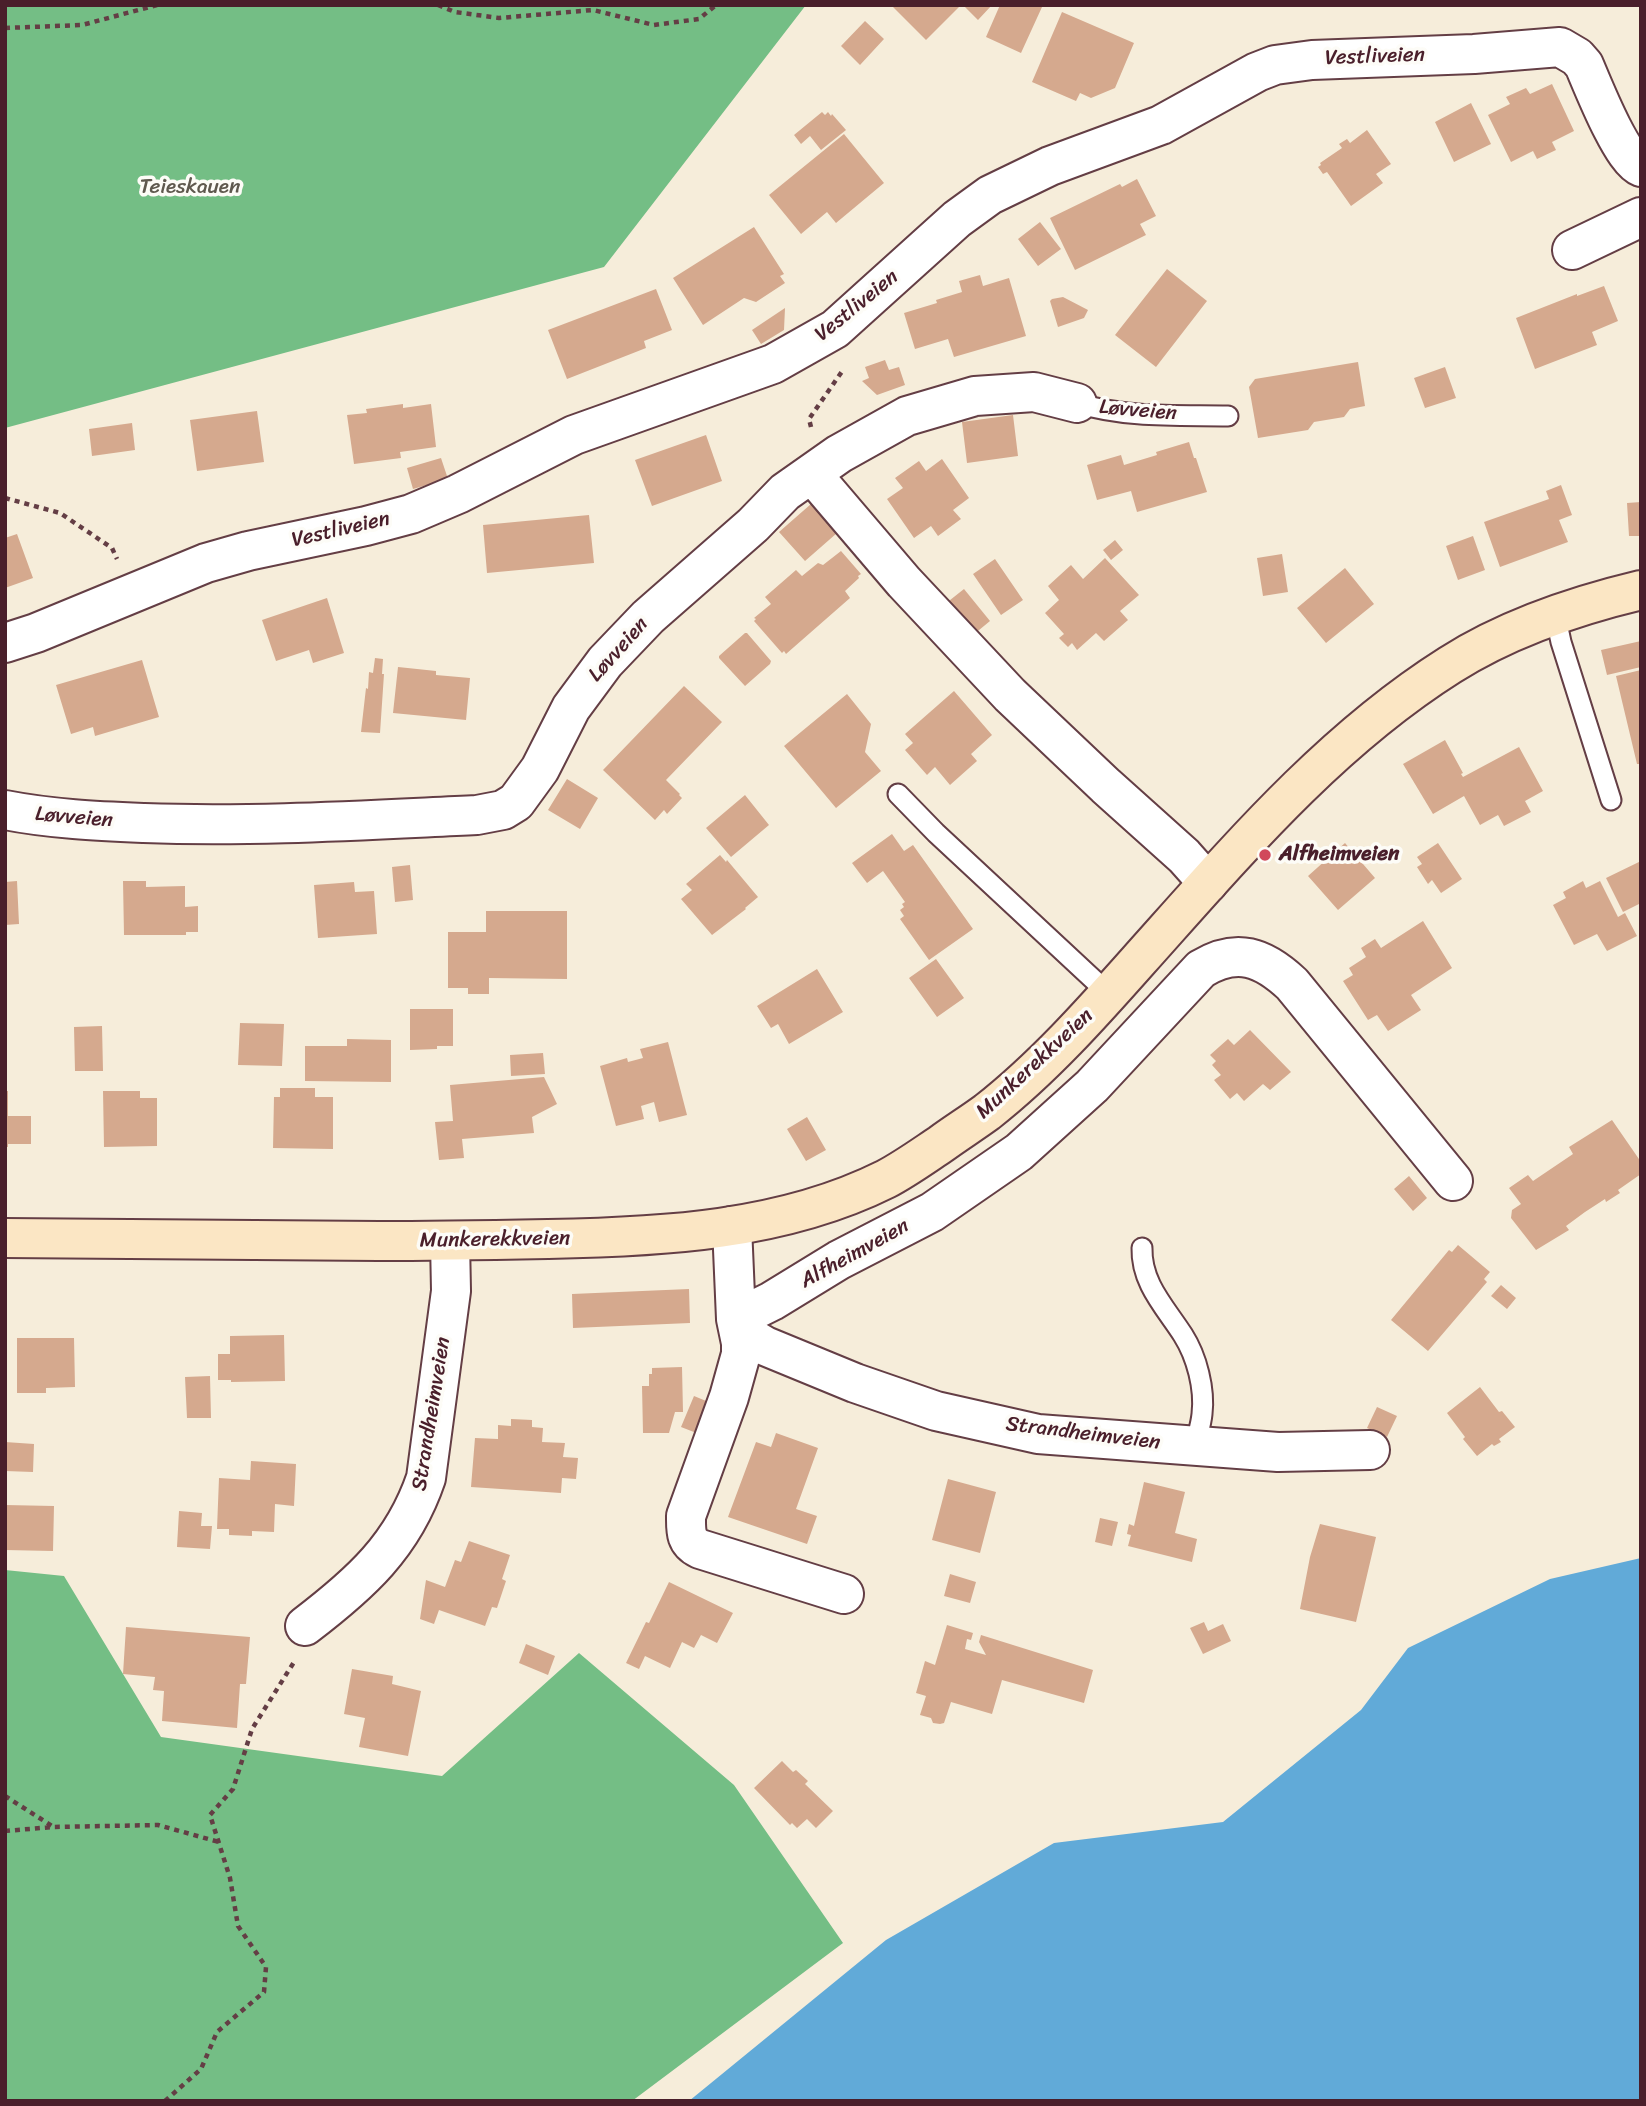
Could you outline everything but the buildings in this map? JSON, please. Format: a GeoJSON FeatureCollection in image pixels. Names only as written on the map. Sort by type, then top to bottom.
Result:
{"type":"FeatureCollection","features":[{"type":"Feature","properties":{"kind":"main road","name":"Munkerekkveien"},"geometry":{"type":"LineString","coordinates":[[5,1238],[450,1241],[626,1238],[732,1226],[798,1212],[828,1202],[883,1180],[910,1165],[988,1111],[1044,1061],[1109,994],[1208,883],[1334,753],[1365,726],[1450,665],[1494,640],[1555,614],[1641,590]]}},
{"type":"Feature","properties":{"kind":"street","name":"Vestliveien"},"geometry":{"type":"LineString","coordinates":[[5,643],[36,633],[206,563],[411,514],[458,494],[574,435],[773,364],[835,329],[957,219],[990,195],[1050,166],[1161,125],[1256,72],[1275,65],[1312,60],[1474,54],[1560,47],[1577,57],[1584,65],[1618,139],[1634,165],[1641,167]]}},
{"type":"Feature","properties":{"kind":"street"},"geometry":{"type":"LineString","coordinates":[[1572,250],[1641,217]]}},
{"type":"Feature","properties":{"kind":"street","name":"Løvveien"},"geometry":{"type":"LineString","coordinates":[[5,810],[75,820],[194,825],[463,816],[503,810],[516,802],[533,779],[570,708],[605,662],[648,617],[753,525],[785,492],[818,480],[839,454],[907,416],[975,396],[1034,392],[1077,403]]}},
{"type":"Feature","properties":{"kind":"street"},"geometry":{"type":"LineString","coordinates":[[818,480],[904,582],[1010,695],[1184,856],[1208,883]]}},
{"type":"Feature","properties":{"kind":"street","name":"Alfheimveien"},"geometry":{"type":"LineString","coordinates":[[736,1319],[772,1301],[839,1260],[932,1212],[1019,1152],[1092,1086],[1201,969],[1214,961],[1230,957],[1260,960],[1292,985],[1453,1181]]}},
{"type":"Feature","properties":{"kind":"street"},"geometry":{"type":"LineString","coordinates":[[732,1226],[736,1319],[741,1354],[729,1397],[686,1516],[686,1537],[693,1546],[700,1549],[844,1594]]}},
{"type":"Feature","properties":{"kind":"street","name":"Strandheimveien"},"geometry":{"type":"LineString","coordinates":[[305,1626],[348,1593],[380,1561],[418,1503],[426,1478],[450,1291],[450,1241]]}},
{"type":"Feature","properties":{"kind":"street","name":"Strandheimveien"},"geometry":{"type":"LineString","coordinates":[[736,1319],[750,1337],[765,1346],[855,1383],[936,1411],[1038,1434],[1278,1452],[1370,1450]]}},
{"type":"Feature","properties":{"kind":"lane","name":"Løvveien"},"geometry":{"type":"LineString","coordinates":[[1077,403],[1098,410],[1135,415],[1228,416]]}},
{"type":"Feature","properties":{"kind":"lane"},"geometry":{"type":"LineString","coordinates":[[1555,614],[1561,642],[1611,800]]}},
{"type":"Feature","properties":{"kind":"lane"},"geometry":{"type":"LineString","coordinates":[[898,794],[936,833],[1109,994]]}},
{"type":"Feature","properties":{"kind":"lane"},"geometry":{"type":"LineString","coordinates":[[1142,1248],[1142,1261],[1148,1282],[1195,1359],[1201,1388],[1202,1414],[1195,1447]]}},
{"type":"Feature","properties":{"kind":"path"},"geometry":{"type":"LineString","coordinates":[[5,28],[82,25],[157,5]]}},
{"type":"Feature","properties":{"kind":"path"},"geometry":{"type":"LineString","coordinates":[[438,5],[455,12],[499,18],[593,10],[654,24],[699,19],[716,5]]}},
{"type":"Feature","properties":{"kind":"path"},"geometry":{"type":"LineString","coordinates":[[818,480],[815,442],[809,419],[848,362]]}},
{"type":"Feature","properties":{"kind":"path"},"geometry":{"type":"LineString","coordinates":[[5,498],[60,513],[112,548],[133,592]]}},
{"type":"Feature","properties":{"kind":"path"},"geometry":{"type":"LineString","coordinates":[[165,2101],[201,2069],[217,2032],[264,1992],[266,1967],[238,1926],[230,1878],[210,1815],[233,1789],[252,1729],[307,1642],[305,1626]]}},
{"type":"Feature","properties":{"kind":"path"},"geometry":{"type":"LineString","coordinates":[[5,1796],[53,1827]]}},
{"type":"Feature","properties":{"kind":"path"},"geometry":{"type":"LineString","coordinates":[[5,1831],[53,1827],[158,1825],[219,1842]]}},
{"type":"Feature","properties":{"kind":"green space","name":"Teieskauen"},"geometry":{"type":"Polygon","coordinates":[[[5,5],[806,5],[604,267],[5,428],[5,5]]]}},
{"type":"Feature","properties":{"kind":"green space"},"geometry":{"type":"Polygon","coordinates":[[[5,1570],[64,1576],[161,1737],[442,1776],[579,1653],[734,1785],[843,1943],[632,2101],[5,2101],[5,1570]]]}},
{"type":"Feature","properties":{"kind":"water"},"geometry":{"type":"Polygon","coordinates":[[[1641,1558],[1641,2101],[689,2101],[886,1940],[1054,1843],[1223,1822],[1361,1710],[1408,1648],[1550,1579],[1641,1558]]]}},
{"type":"Feature","properties":{"kind":"place","name":"Alfheimveien"},"geometry":{"type":"Point","coordinates":[1265,855]}}]}
